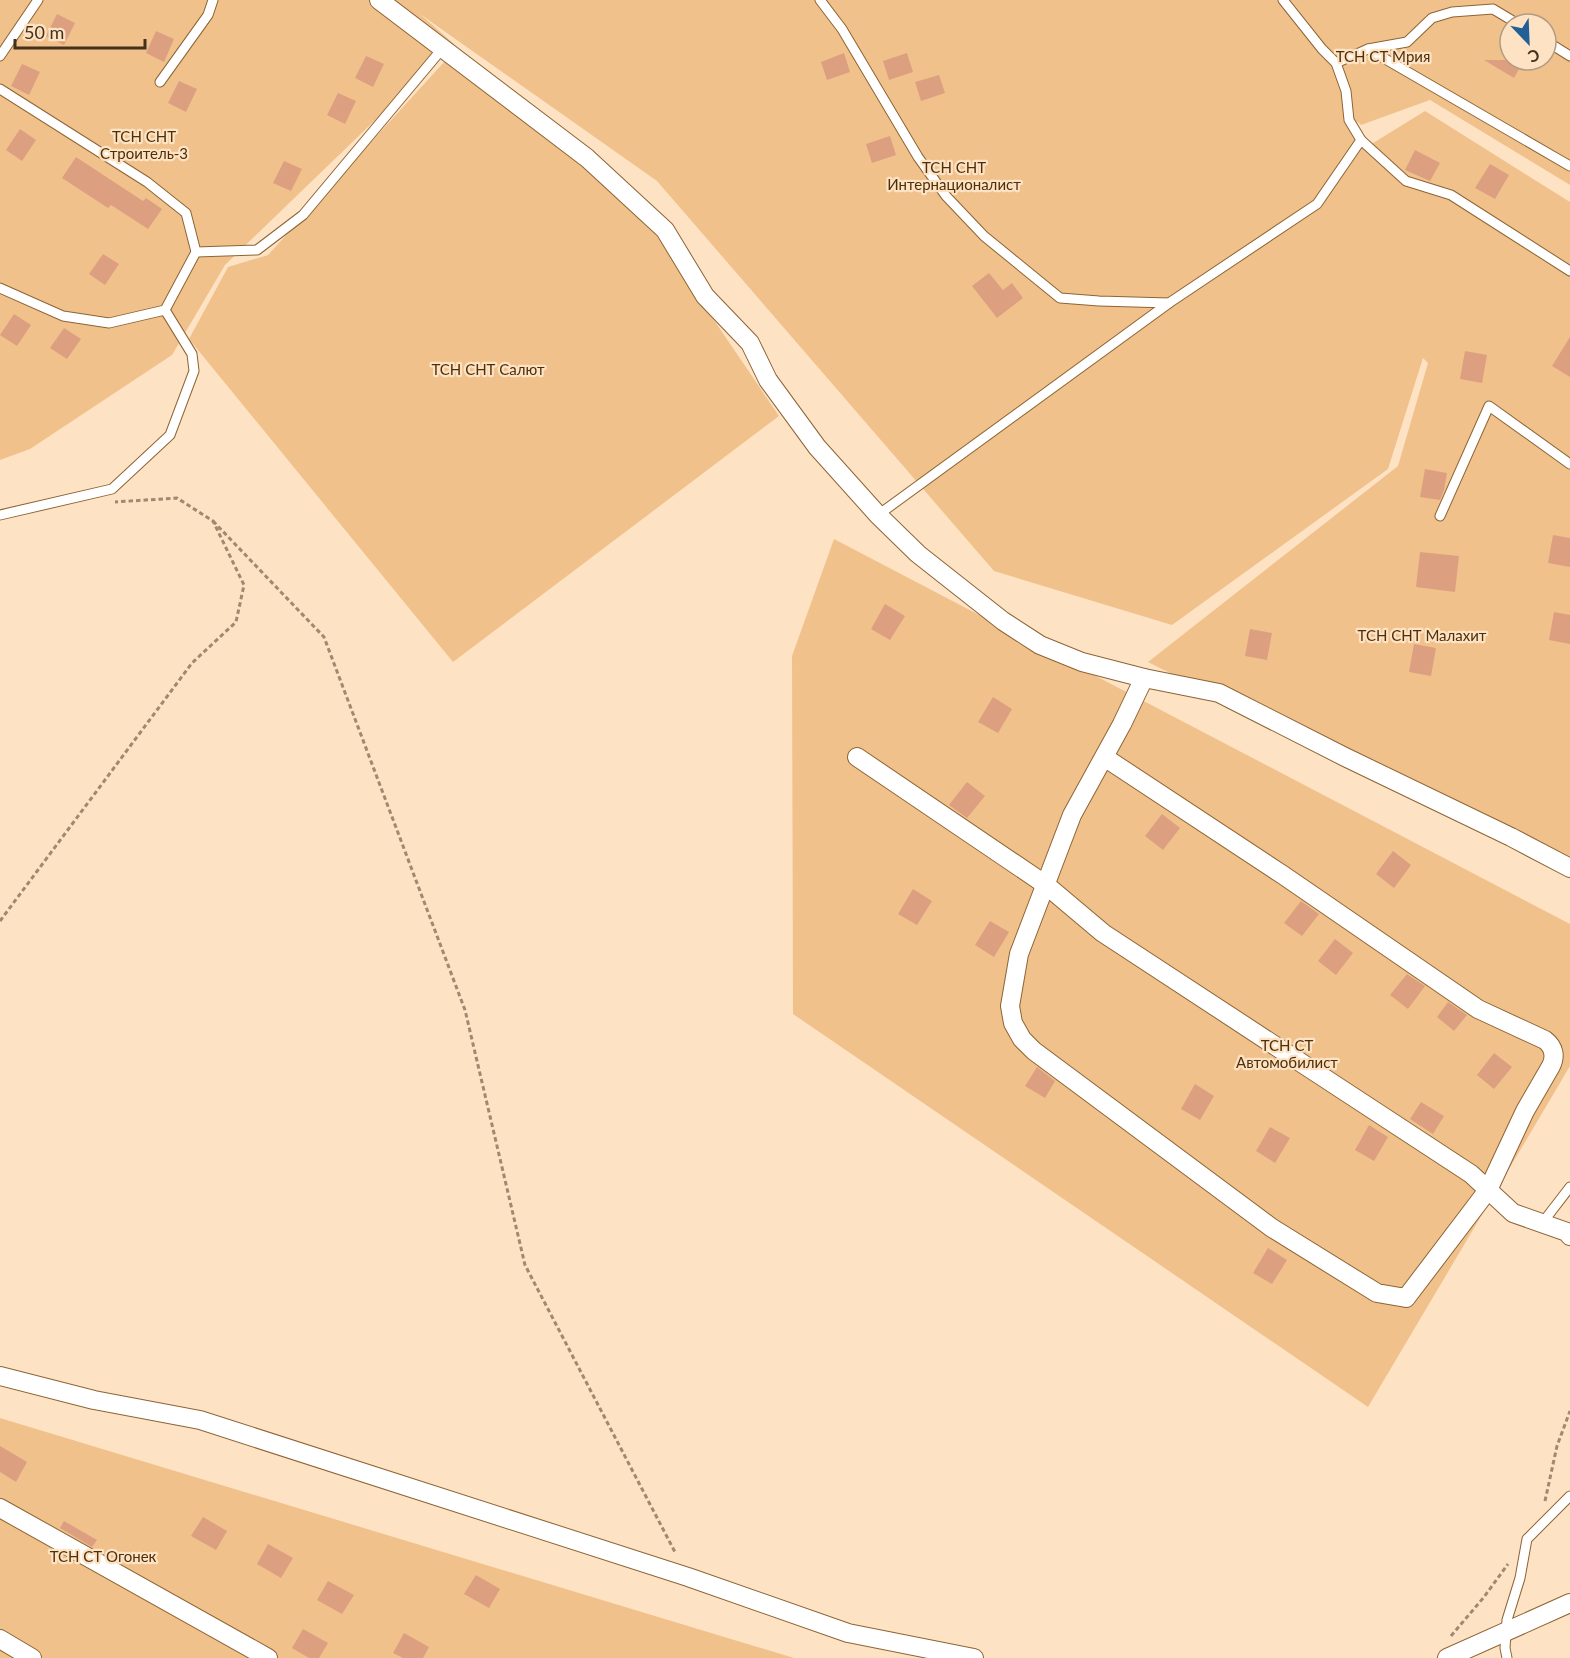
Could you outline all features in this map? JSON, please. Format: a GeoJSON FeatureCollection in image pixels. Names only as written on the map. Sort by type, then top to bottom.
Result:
{"type":"FeatureCollection","features":[{"type":"Feature","properties":{"kind":"street"},"geometry":{"type":"LineString","coordinates":[[378,0],[588,158],[665,230],[705,296],[750,343],[768,380],[817,447],[918,554],[1004,621],[1040,645],[1082,662],[1144,678],[1219,693],[1570,868]]}},
{"type":"Feature","properties":{"kind":"street"},"geometry":{"type":"LineString","coordinates":[[1104,757],[1283,875],[1478,1009],[1545,1040],[1553,1049],[1554,1061],[1526,1111],[1488,1190],[1406,1298],[1377,1293],[1272,1228],[1034,1051],[1022,1039],[1013,1023],[1010,1006],[1019,954],[1072,815],[1122,724],[1144,678]]}},
{"type":"Feature","properties":{"kind":"street"},"geometry":{"type":"LineString","coordinates":[[857,757],[1046,885],[1103,933],[1471,1174],[1513,1213],[1543,1222],[1567,1232],[1570,1236]]}},
{"type":"Feature","properties":{"kind":"street"},"geometry":{"type":"LineString","coordinates":[[0,1376],[94,1400],[200,1420],[688,1577],[848,1633],[974,1658]]}},
{"type":"Feature","properties":{"kind":"street"},"geometry":{"type":"LineString","coordinates":[[0,1508],[268,1658]]}},
{"type":"Feature","properties":{"kind":"street"},"geometry":{"type":"LineString","coordinates":[[1447,1658],[1570,1603]]}},
{"type":"Feature","properties":{"kind":"street"},"geometry":{"type":"LineString","coordinates":[[0,1639],[32,1658]]}},
{"type":"Feature","properties":{"kind":"lane"},"geometry":{"type":"LineString","coordinates":[[0,56],[38,0]]}},
{"type":"Feature","properties":{"kind":"lane"},"geometry":{"type":"LineString","coordinates":[[160,82],[207,15],[213,0]]}},
{"type":"Feature","properties":{"kind":"lane"},"geometry":{"type":"LineString","coordinates":[[820,0],[842,29],[918,157],[946,196],[984,236],[1060,298],[1169,303]]}},
{"type":"Feature","properties":{"kind":"lane"},"geometry":{"type":"LineString","coordinates":[[1282,0],[1322,50],[1336,63],[1346,91],[1349,120],[1361,140],[1406,181],[1451,195],[1570,271]]}},
{"type":"Feature","properties":{"kind":"lane"},"geometry":{"type":"LineString","coordinates":[[1493,9],[1499,0]]}},
{"type":"Feature","properties":{"kind":"lane"},"geometry":{"type":"LineString","coordinates":[[1336,63],[1368,49],[1407,42],[1432,18],[1452,12],[1493,9],[1498,12]]}},
{"type":"Feature","properties":{"kind":"lane"},"geometry":{"type":"LineString","coordinates":[[196,252],[257,250],[303,215],[442,49]]}},
{"type":"Feature","properties":{"kind":"lane"},"geometry":{"type":"LineString","coordinates":[[1368,49],[1570,166]]}},
{"type":"Feature","properties":{"kind":"lane"},"geometry":{"type":"LineString","coordinates":[[0,89],[147,182],[186,213],[196,252],[165,310],[109,324],[63,316],[0,288]]}},
{"type":"Feature","properties":{"kind":"lane"},"geometry":{"type":"LineString","coordinates":[[879,515],[1169,303],[1317,204],[1361,140]]}},
{"type":"Feature","properties":{"kind":"lane"},"geometry":{"type":"LineString","coordinates":[[0,515],[112,489],[170,435],[194,371],[192,354],[165,310]]}},
{"type":"Feature","properties":{"kind":"lane"},"geometry":{"type":"LineString","coordinates":[[1440,516],[1490,406],[1570,464]]}},
{"type":"Feature","properties":{"kind":"lane"},"geometry":{"type":"LineString","coordinates":[[1543,1222],[1570,1187]]}},
{"type":"Feature","properties":{"kind":"lane"},"geometry":{"type":"LineString","coordinates":[[1507,1658],[1505,1648],[1508,1620],[1520,1578],[1527,1539],[1570,1496]]}},
{"type":"Feature","properties":{"kind":"path"},"geometry":{"type":"LineString","coordinates":[[112,489],[114,502],[177,498],[213,521],[324,637],[465,1010],[525,1265],[688,1577]]}},
{"type":"Feature","properties":{"kind":"path"},"geometry":{"type":"LineString","coordinates":[[0,921],[192,663],[236,622],[244,585],[213,521]]}},
{"type":"Feature","properties":{"kind":"green space"},"geometry":{"type":"Polygon","coordinates":[[[0,0],[1570,0],[1570,185],[1430,100],[1361,125],[1357,121],[1365,148],[1425,111],[1570,202],[1570,874],[1148,662],[1398,466],[1428,363],[1423,358],[1388,469],[1172,625],[994,571],[657,181],[420,14],[454,44],[225,265],[172,355],[30,449],[0,460],[0,0]]]}},
{"type":"Feature","properties":{"kind":"green space","name":"ТСН СНТ Салют"},"geometry":{"type":"Polygon","coordinates":[[[445,61],[586,169],[657,236],[779,416],[453,662],[189,339],[228,267],[268,255],[445,61]]]}},
{"type":"Feature","properties":{"kind":"green space","name":"ТСН СТ Автомобилист"},"geometry":{"type":"Polygon","coordinates":[[[834,539],[1570,924],[1570,1066],[1368,1407],[793,1014],[792,656],[834,539]]]}},
{"type":"Feature","properties":{"kind":"green space","name":"ТСН СТ Огонек"},"geometry":{"type":"Polygon","coordinates":[[[0,1418],[794,1658],[0,1658],[0,1418]]]}},
{"type":"Feature","properties":{"kind":"building"},"geometry":{"type":"Polygon","coordinates":[[[57,14],[75,23],[64,45],[46,36],[57,14]]]}},
{"type":"Feature","properties":{"kind":"building"},"geometry":{"type":"Polygon","coordinates":[[[156,31],[174,39],[164,62],[146,53],[156,31]]]}},
{"type":"Feature","properties":{"kind":"building"},"geometry":{"type":"Polygon","coordinates":[[[844,53],[850,72],[827,80],[821,62],[844,53]]]}},
{"type":"Feature","properties":{"kind":"building"},"geometry":{"type":"Polygon","coordinates":[[[907,53],[913,72],[889,80],[883,61],[907,53]]]}},
{"type":"Feature","properties":{"kind":"building"},"geometry":{"type":"Polygon","coordinates":[[[366,56],[384,64],[373,87],[355,78],[366,56]]]}},
{"type":"Feature","properties":{"kind":"building"},"geometry":{"type":"Polygon","coordinates":[[[1484,60],[1498,60],[1498,68],[1484,60]]]}},
{"type":"Feature","properties":{"kind":"building"},"geometry":{"type":"Polygon","coordinates":[[[22,64],[40,72],[29,95],[11,86],[22,64]]]}},
{"type":"Feature","properties":{"kind":"building"},"geometry":{"type":"Polygon","coordinates":[[[1504,72],[1517,72],[1514,78],[1504,72]]]}},
{"type":"Feature","properties":{"kind":"building"},"geometry":{"type":"Polygon","coordinates":[[[939,75],[945,93],[921,101],[915,82],[939,75]]]}},
{"type":"Feature","properties":{"kind":"building"},"geometry":{"type":"Polygon","coordinates":[[[179,81],[197,89],[186,112],[168,103],[179,81]]]}},
{"type":"Feature","properties":{"kind":"building"},"geometry":{"type":"Polygon","coordinates":[[[338,93],[356,101],[345,124],[327,115],[338,93]]]}},
{"type":"Feature","properties":{"kind":"building"},"geometry":{"type":"Polygon","coordinates":[[[20,129],[36,140],[22,161],[6,150],[20,129]]]}},
{"type":"Feature","properties":{"kind":"building"},"geometry":{"type":"Polygon","coordinates":[[[890,136],[896,155],[872,163],[866,144],[890,136]]]}},
{"type":"Feature","properties":{"kind":"building"},"geometry":{"type":"Polygon","coordinates":[[[1415,150],[1440,163],[1430,181],[1405,170],[1415,150]]]}},
{"type":"Feature","properties":{"kind":"building"},"geometry":{"type":"Polygon","coordinates":[[[76,157],[143,201],[146,198],[162,209],[148,229],[111,205],[108,208],[62,178],[76,157]]]}},
{"type":"Feature","properties":{"kind":"building"},"geometry":{"type":"Polygon","coordinates":[[[284,161],[302,169],[291,191],[273,183],[284,161]]]}},
{"type":"Feature","properties":{"kind":"building"},"geometry":{"type":"Polygon","coordinates":[[[1490,164],[1509,175],[1495,199],[1475,188],[1490,164]]]}},
{"type":"Feature","properties":{"kind":"building"},"geometry":{"type":"Polygon","coordinates":[[[103,254],[119,264],[105,285],[89,274],[103,254]]]}},
{"type":"Feature","properties":{"kind":"building"},"geometry":{"type":"Polygon","coordinates":[[[989,273],[1003,290],[1012,283],[1023,298],[997,318],[972,286],[989,273]]]}},
{"type":"Feature","properties":{"kind":"building"},"geometry":{"type":"Polygon","coordinates":[[[14,314],[31,325],[17,346],[0,335],[14,314]]]}},
{"type":"Feature","properties":{"kind":"building"},"geometry":{"type":"Polygon","coordinates":[[[64,328],[81,339],[67,359],[50,348],[64,328]]]}},
{"type":"Feature","properties":{"kind":"building"},"geometry":{"type":"Polygon","coordinates":[[[1570,337],[1570,377],[1552,366],[1570,337]]]}},
{"type":"Feature","properties":{"kind":"building"},"geometry":{"type":"Polygon","coordinates":[[[1465,351],[1487,355],[1482,383],[1460,379],[1465,351]]]}},
{"type":"Feature","properties":{"kind":"building"},"geometry":{"type":"Polygon","coordinates":[[[1425,469],[1447,473],[1440,500],[1420,497],[1425,469]]]}},
{"type":"Feature","properties":{"kind":"building"},"geometry":{"type":"Polygon","coordinates":[[[1553,535],[1570,538],[1570,567],[1548,563],[1553,535]]]}},
{"type":"Feature","properties":{"kind":"building"},"geometry":{"type":"Polygon","coordinates":[[[1420,552],[1459,556],[1455,592],[1416,587],[1420,552]]]}},
{"type":"Feature","properties":{"kind":"building"},"geometry":{"type":"Polygon","coordinates":[[[885,604],[905,616],[890,640],[871,629],[885,604]]]}},
{"type":"Feature","properties":{"kind":"building"},"geometry":{"type":"Polygon","coordinates":[[[1554,612],[1570,615],[1570,644],[1549,640],[1554,612]]]}},
{"type":"Feature","properties":{"kind":"building"},"geometry":{"type":"Polygon","coordinates":[[[1250,629],[1272,633],[1267,660],[1245,656],[1250,629]]]}},
{"type":"Feature","properties":{"kind":"building"},"geometry":{"type":"Polygon","coordinates":[[[1414,644],[1436,648],[1431,676],[1409,672],[1414,644]]]}},
{"type":"Feature","properties":{"kind":"building"},"geometry":{"type":"Polygon","coordinates":[[[993,697],[1012,709],[998,733],[978,722],[993,697]]]}},
{"type":"Feature","properties":{"kind":"building"},"geometry":{"type":"Polygon","coordinates":[[[967,782],[985,796],[967,818],[949,805],[967,782]]]}},
{"type":"Feature","properties":{"kind":"building"},"geometry":{"type":"Polygon","coordinates":[[[1162,814],[1180,828],[1163,850],[1145,836],[1162,814]]]}},
{"type":"Feature","properties":{"kind":"building"},"geometry":{"type":"Polygon","coordinates":[[[1393,851],[1411,865],[1394,888],[1376,874],[1393,851]]]}},
{"type":"Feature","properties":{"kind":"building"},"geometry":{"type":"Polygon","coordinates":[[[913,889],[932,901],[917,925],[898,914],[913,889]]]}},
{"type":"Feature","properties":{"kind":"building"},"geometry":{"type":"Polygon","coordinates":[[[1301,901],[1319,914],[1302,936],[1284,923],[1301,901]]]}},
{"type":"Feature","properties":{"kind":"building"},"geometry":{"type":"Polygon","coordinates":[[[990,921],[1009,932],[994,957],[975,945],[990,921]]]}},
{"type":"Feature","properties":{"kind":"building"},"geometry":{"type":"Polygon","coordinates":[[[1335,939],[1353,953],[1336,975],[1318,961],[1335,939]]]}},
{"type":"Feature","properties":{"kind":"building"},"geometry":{"type":"Polygon","coordinates":[[[1407,974],[1425,986],[1408,1009],[1390,995],[1407,974]]]}},
{"type":"Feature","properties":{"kind":"building"},"geometry":{"type":"Polygon","coordinates":[[[1448,1002],[1467,1015],[1454,1031],[1437,1017],[1448,1002]]]}},
{"type":"Feature","properties":{"kind":"building"},"geometry":{"type":"Polygon","coordinates":[[[1494,1053],[1512,1067],[1494,1089],[1477,1075],[1494,1053]]]}},
{"type":"Feature","properties":{"kind":"building"},"geometry":{"type":"Polygon","coordinates":[[[1037,1067],[1055,1081],[1045,1098],[1025,1086],[1037,1067]]]}},
{"type":"Feature","properties":{"kind":"building"},"geometry":{"type":"Polygon","coordinates":[[[1195,1084],[1214,1096],[1200,1120],[1181,1109],[1195,1084]]]}},
{"type":"Feature","properties":{"kind":"building"},"geometry":{"type":"Polygon","coordinates":[[[1421,1102],[1444,1116],[1433,1134],[1410,1119],[1421,1102]]]}},
{"type":"Feature","properties":{"kind":"building"},"geometry":{"type":"Polygon","coordinates":[[[1369,1125],[1388,1137],[1374,1161],[1355,1150],[1369,1125]]]}},
{"type":"Feature","properties":{"kind":"building"},"geometry":{"type":"Polygon","coordinates":[[[1270,1127],[1290,1138],[1275,1163],[1256,1151],[1270,1127]]]}},
{"type":"Feature","properties":{"kind":"building"},"geometry":{"type":"Polygon","coordinates":[[[1268,1248],[1287,1260],[1272,1284],[1253,1273],[1268,1248]]]}},
{"type":"Feature","properties":{"kind":"building"},"geometry":{"type":"Polygon","coordinates":[[[0,1446],[27,1462],[16,1482],[0,1472],[0,1446]]]}},
{"type":"Feature","properties":{"kind":"building"},"geometry":{"type":"Polygon","coordinates":[[[203,1517],[227,1531],[216,1550],[191,1536],[203,1517]]]}},
{"type":"Feature","properties":{"kind":"building"},"geometry":{"type":"Polygon","coordinates":[[[64,1521],[97,1540],[92,1547],[60,1528],[64,1521]]]}},
{"type":"Feature","properties":{"kind":"building"},"geometry":{"type":"Polygon","coordinates":[[[268,1544],[293,1558],[281,1578],[257,1564],[268,1544]]]}},
{"type":"Feature","properties":{"kind":"building"},"geometry":{"type":"Polygon","coordinates":[[[476,1575],[500,1589],[489,1608],[464,1594],[476,1575]]]}},
{"type":"Feature","properties":{"kind":"building"},"geometry":{"type":"Polygon","coordinates":[[[328,1581],[354,1595],[342,1614],[317,1600],[328,1581]]]}},
{"type":"Feature","properties":{"kind":"building"},"geometry":{"type":"Polygon","coordinates":[[[303,1629],[328,1643],[319,1658],[309,1658],[292,1648],[303,1629]]]}},
{"type":"Feature","properties":{"kind":"building"},"geometry":{"type":"Polygon","coordinates":[[[404,1633],[429,1647],[423,1658],[403,1658],[393,1653],[404,1633]]]}},
{"type":"Feature","properties":{"kind":"park label","name":"ТСН СТ Мрия"},"geometry":{"type":"Point","coordinates":[1383,56]}},
{"type":"Feature","properties":{"kind":"park label","name":"ТСН СНТ Строитель-3"},"geometry":{"type":"Point","coordinates":[144,144]}},
{"type":"Feature","properties":{"kind":"park label","name":"ТСН СНТ Интернационалист"},"geometry":{"type":"Point","coordinates":[954,176]}},
{"type":"Feature","properties":{"kind":"park label","name":"ТСН СНТ Малахит"},"geometry":{"type":"Point","coordinates":[1422,635]}}]}
